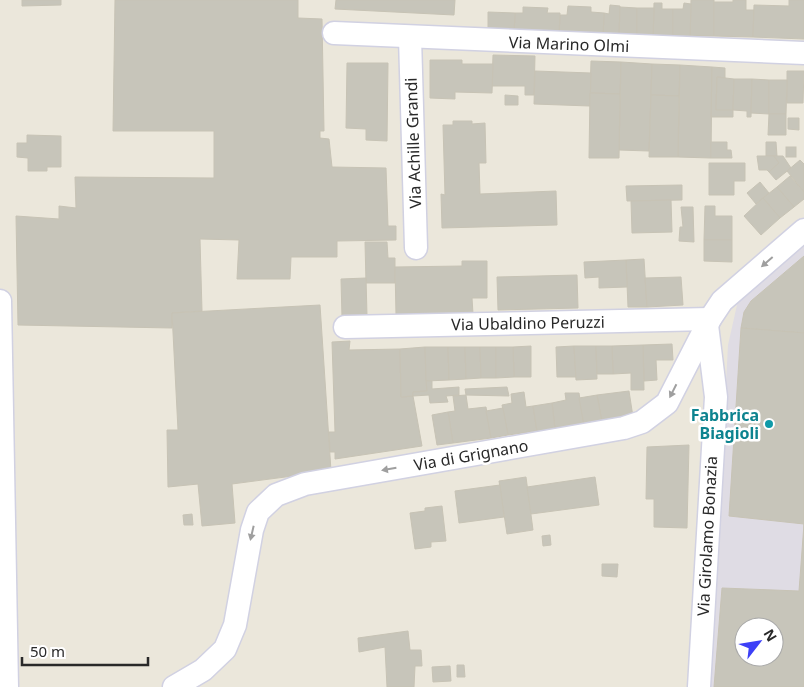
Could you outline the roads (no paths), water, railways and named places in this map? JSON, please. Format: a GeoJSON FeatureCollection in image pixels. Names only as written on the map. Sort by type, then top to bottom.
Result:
{"type":"FeatureCollection","features":[{"type":"Feature","properties":{"kind":"street","name":"Via Marino Olmi"},"geometry":{"type":"LineString","coordinates":[[334,33],[804,53]]}},
{"type":"Feature","properties":{"kind":"street","name":"Via Achille Grandi"},"geometry":{"type":"LineString","coordinates":[[410,37],[416,248]]}},
{"type":"Feature","properties":{"kind":"street","name":"Via di Grignano"},"geometry":{"type":"LineString","coordinates":[[174,687],[203,670],[225,649],[235,625],[252,530],[258,512],[276,495],[305,484],[624,428],[642,422],[667,403],[708,322],[722,301],[804,230]]}},
{"type":"Feature","properties":{"kind":"street"},"geometry":{"type":"LineString","coordinates":[[0,301],[7,687]]}},
{"type":"Feature","properties":{"kind":"street","name":"Via Ubaldino Peruzzi"},"geometry":{"type":"LineString","coordinates":[[346,327],[708,322]]}},
{"type":"Feature","properties":{"kind":"street","name":"Via Girolamo Bonazia"},"geometry":{"type":"LineString","coordinates":[[698,687],[716,397],[708,322]]}},
{"type":"Feature","properties":{"kind":"place","name":"Fabbrica Biagioli"},"geometry":{"type":"Point","coordinates":[769,424]}}]}
